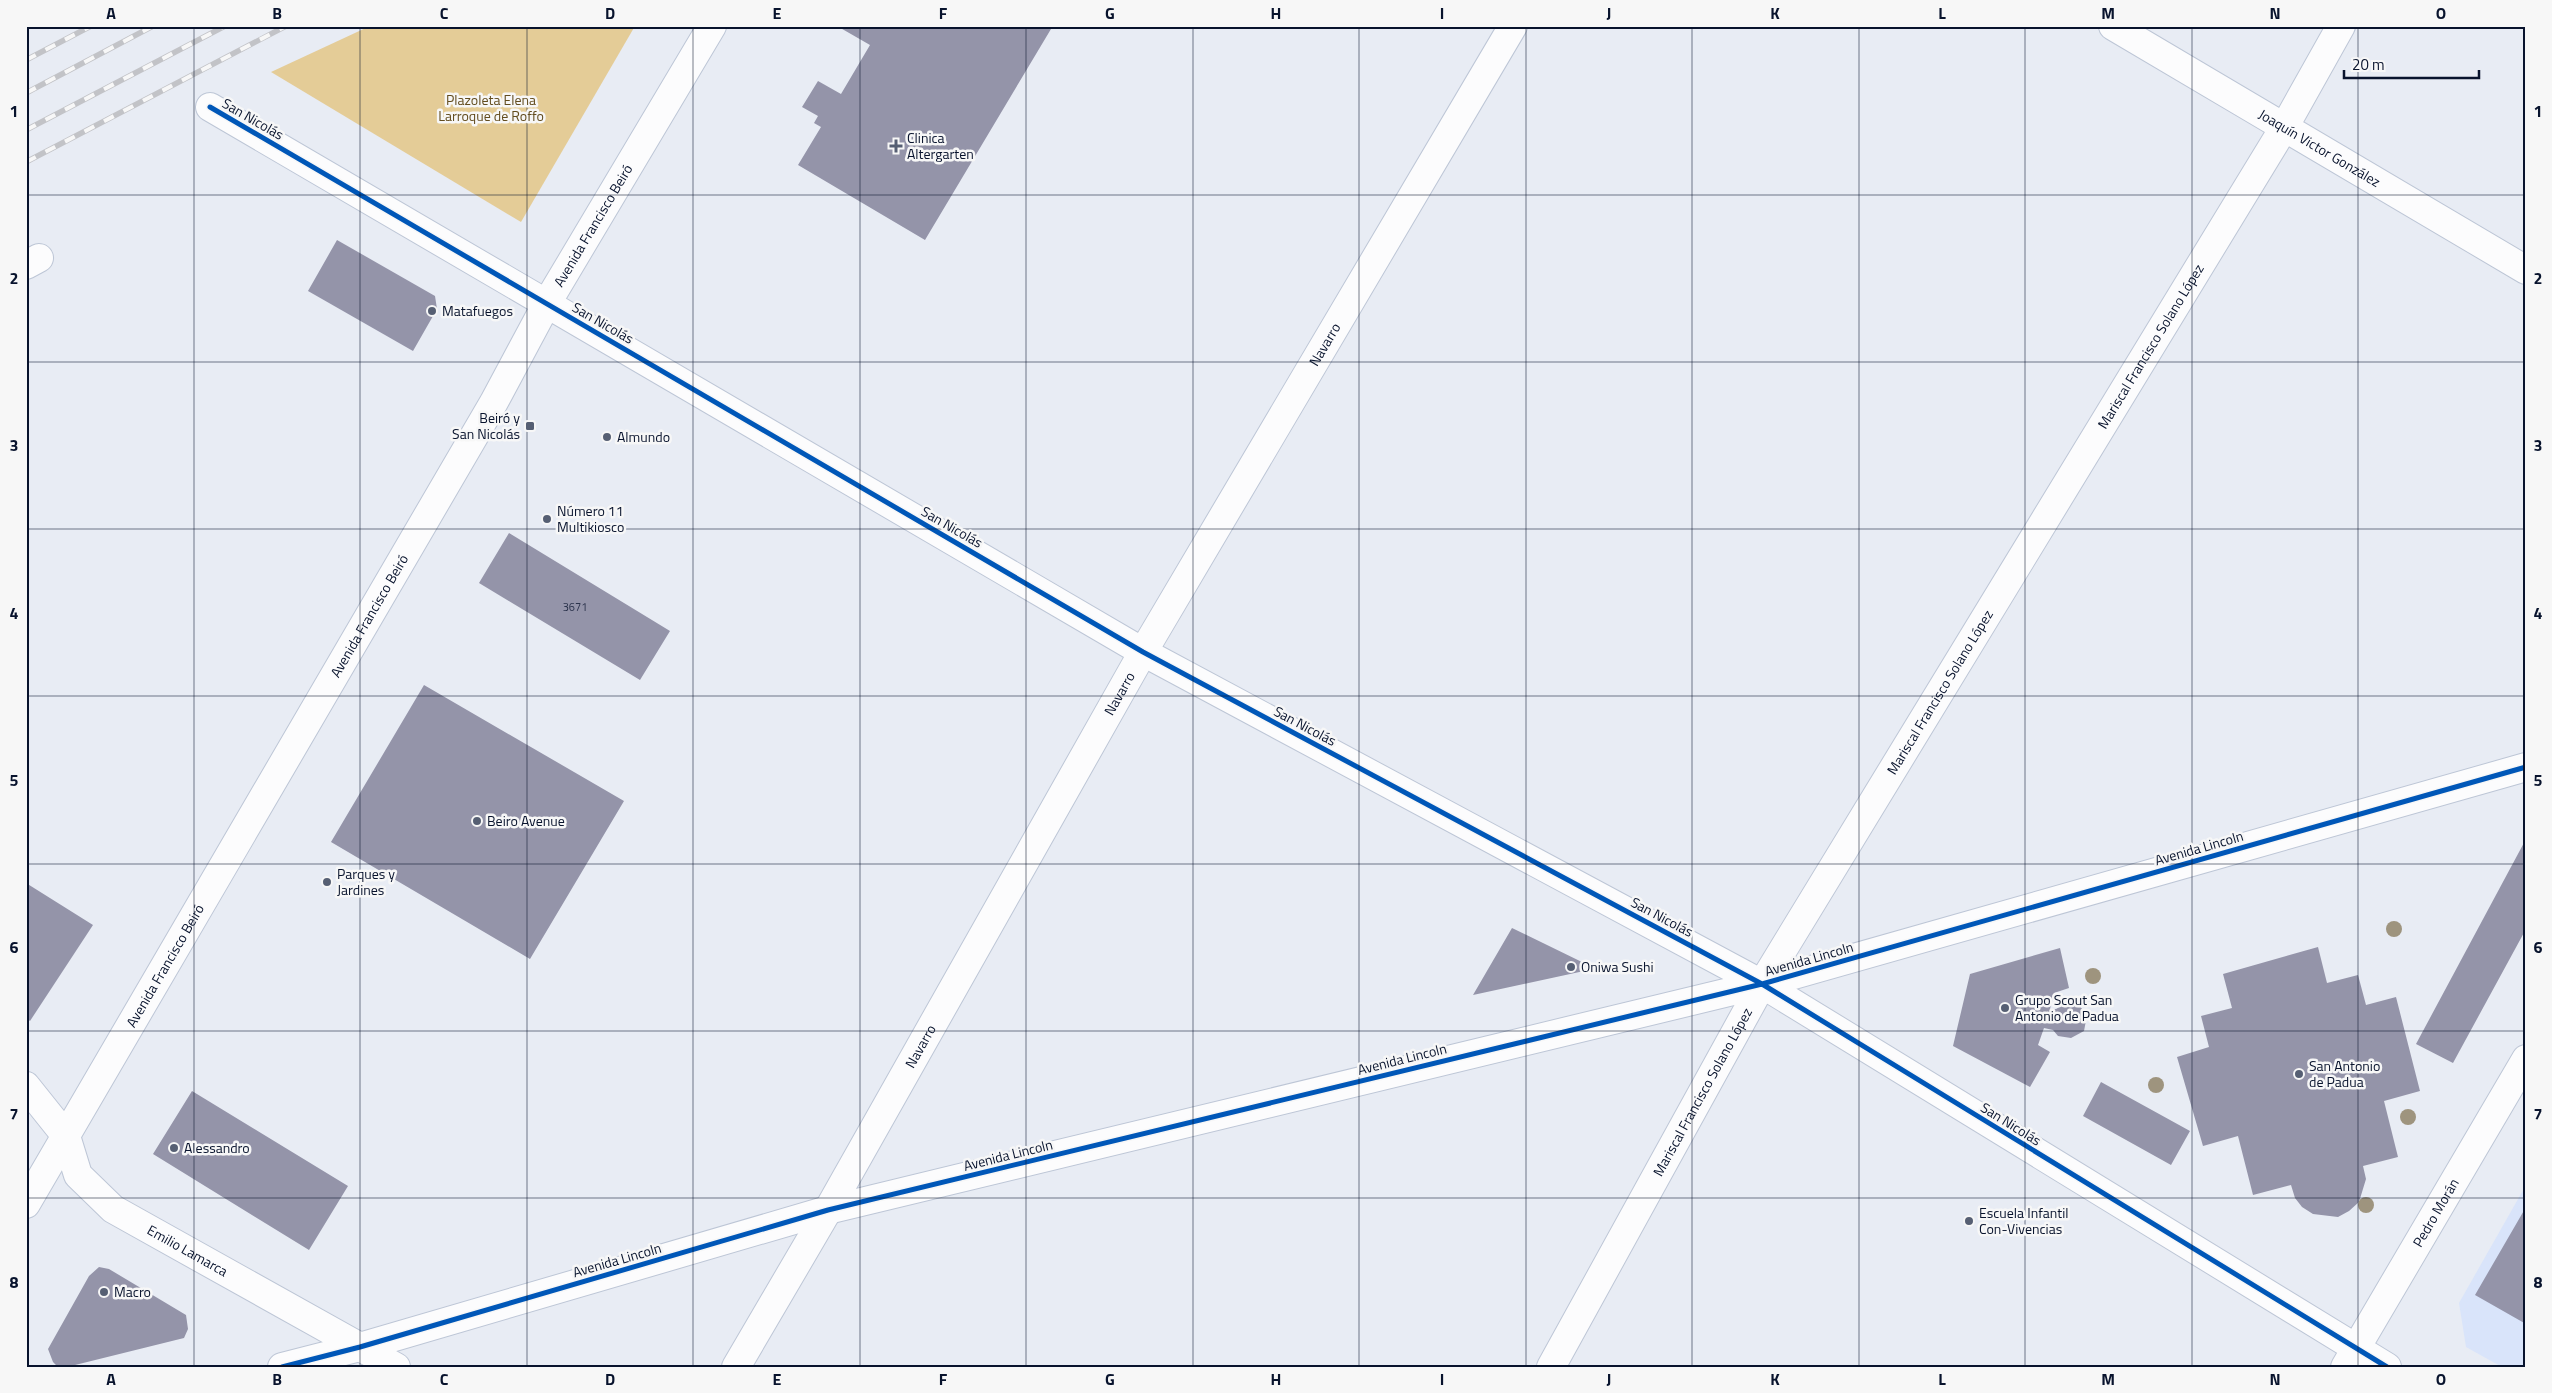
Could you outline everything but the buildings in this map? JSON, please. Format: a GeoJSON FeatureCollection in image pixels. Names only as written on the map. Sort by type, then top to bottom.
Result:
{"type":"FeatureCollection","features":[{"type":"Feature","properties":{"kind":"street","name":"Avenida Francisco Beiró"},"geometry":{"type":"LineString","coordinates":[[26,1204],[494,402],[547,303],[712,26]]}},
{"type":"Feature","properties":{"kind":"street","name":"Navarro"},"geometry":{"type":"LineString","coordinates":[[736,1367],[828,1210],[1143,652],[1514,26]]}},
{"type":"Feature","properties":{"kind":"street","name":"Joaquín Victor González"},"geometry":{"type":"LineString","coordinates":[[2113,26],[2526,270]]}},
{"type":"Feature","properties":{"kind":"street","name":"Mariscal Francisco Solano López"},"geometry":{"type":"LineString","coordinates":[[1551,1367],[1762,984],[2285,126],[2341,26]]}},
{"type":"Feature","properties":{"kind":"street","name":"San Nicolás"},"geometry":{"type":"LineString","coordinates":[[210,107],[1143,652],[1762,984],[2351,1358],[2387,1367]]}},
{"type":"Feature","properties":{"kind":"street","name":"Avenida Lincoln"},"geometry":{"type":"LineString","coordinates":[[282,1367],[360,1347],[828,1210],[1762,984],[2526,768]]}},
{"type":"Feature","properties":{"kind":"street","name":"Pedro Morán"},"geometry":{"type":"LineString","coordinates":[[2351,1358],[2526,1059]]}},
{"type":"Feature","properties":{"kind":"street","name":"Emilio Lamarca"},"geometry":{"type":"LineString","coordinates":[[26,1086],[66,1136],[78,1175],[113,1209],[396,1367]]}},
{"type":"Feature","properties":{"kind":"shaded area"},"geometry":{"type":"Polygon","coordinates":[[[2526,1185],[2526,1367],[2502,1367],[2466,1347],[2459,1303],[2526,1185]]]}},
{"type":"Feature","properties":{"kind":"green space","name":"Plazoleta Elena Larroque de Roffo"},"geometry":{"type":"Polygon","coordinates":[[[370,26],[635,26],[521,222],[271,72],[370,26]]]}},
{"type":"Feature","properties":{"kind":"railway"},"geometry":{"type":"LineString","coordinates":[[26,60],[91,26]]}},
{"type":"Feature","properties":{"kind":"railway"},"geometry":{"type":"LineString","coordinates":[[26,93],[153,26]]}},
{"type":"Feature","properties":{"kind":"railway"},"geometry":{"type":"LineString","coordinates":[[26,130],[225,26]]}},
{"type":"Feature","properties":{"kind":"railway"},"geometry":{"type":"LineString","coordinates":[[26,162],[286,26]]}},
{"type":"Feature","properties":{"kind":"cycle path"},"geometry":{"type":"LineString","coordinates":[[210,107],[1143,652],[1762,984],[2387,1367]]}},
{"type":"Feature","properties":{"kind":"cycle path"},"geometry":{"type":"LineString","coordinates":[[282,1367],[360,1347],[828,1210],[1762,984],[2526,767]]}},
{"type":"Feature","properties":{"kind":"place","name":"Clinica Altergarten"},"geometry":{"type":"Point","coordinates":[896,146]}},
{"type":"Feature","properties":{"kind":"place","name":"Matafuegos"},"geometry":{"type":"Point","coordinates":[432,311]}},
{"type":"Feature","properties":{"kind":"place","name":"Beiró y San Nicolás"},"geometry":{"type":"Point","coordinates":[530,426]}},
{"type":"Feature","properties":{"kind":"place","name":"Almundo"},"geometry":{"type":"Point","coordinates":[607,437]}},
{"type":"Feature","properties":{"kind":"place","name":"Número 11 Multikiosco"},"geometry":{"type":"Point","coordinates":[547,519]}},
{"type":"Feature","properties":{"kind":"place","name":"Beiro Avenue"},"geometry":{"type":"Point","coordinates":[477,821]}},
{"type":"Feature","properties":{"kind":"place","name":"Parques y Jardines"},"geometry":{"type":"Point","coordinates":[327,882]}},
{"type":"Feature","properties":{"kind":"place","name":"Oniwa Sushi"},"geometry":{"type":"Point","coordinates":[1571,967]}},
{"type":"Feature","properties":{"kind":"place","name":"Grupo Scout San Antonio de Padua"},"geometry":{"type":"Point","coordinates":[2005,1008]}},
{"type":"Feature","properties":{"kind":"place","name":"San Antonio de Padua"},"geometry":{"type":"Point","coordinates":[2299,1074]}},
{"type":"Feature","properties":{"kind":"place","name":"Alessandro"},"geometry":{"type":"Point","coordinates":[174,1148]}},
{"type":"Feature","properties":{"kind":"place","name":"Escuela Infantil Con-Vivencias"},"geometry":{"type":"Point","coordinates":[1969,1221]}},
{"type":"Feature","properties":{"kind":"place","name":"Macro"},"geometry":{"type":"Point","coordinates":[104,1292]}}]}
